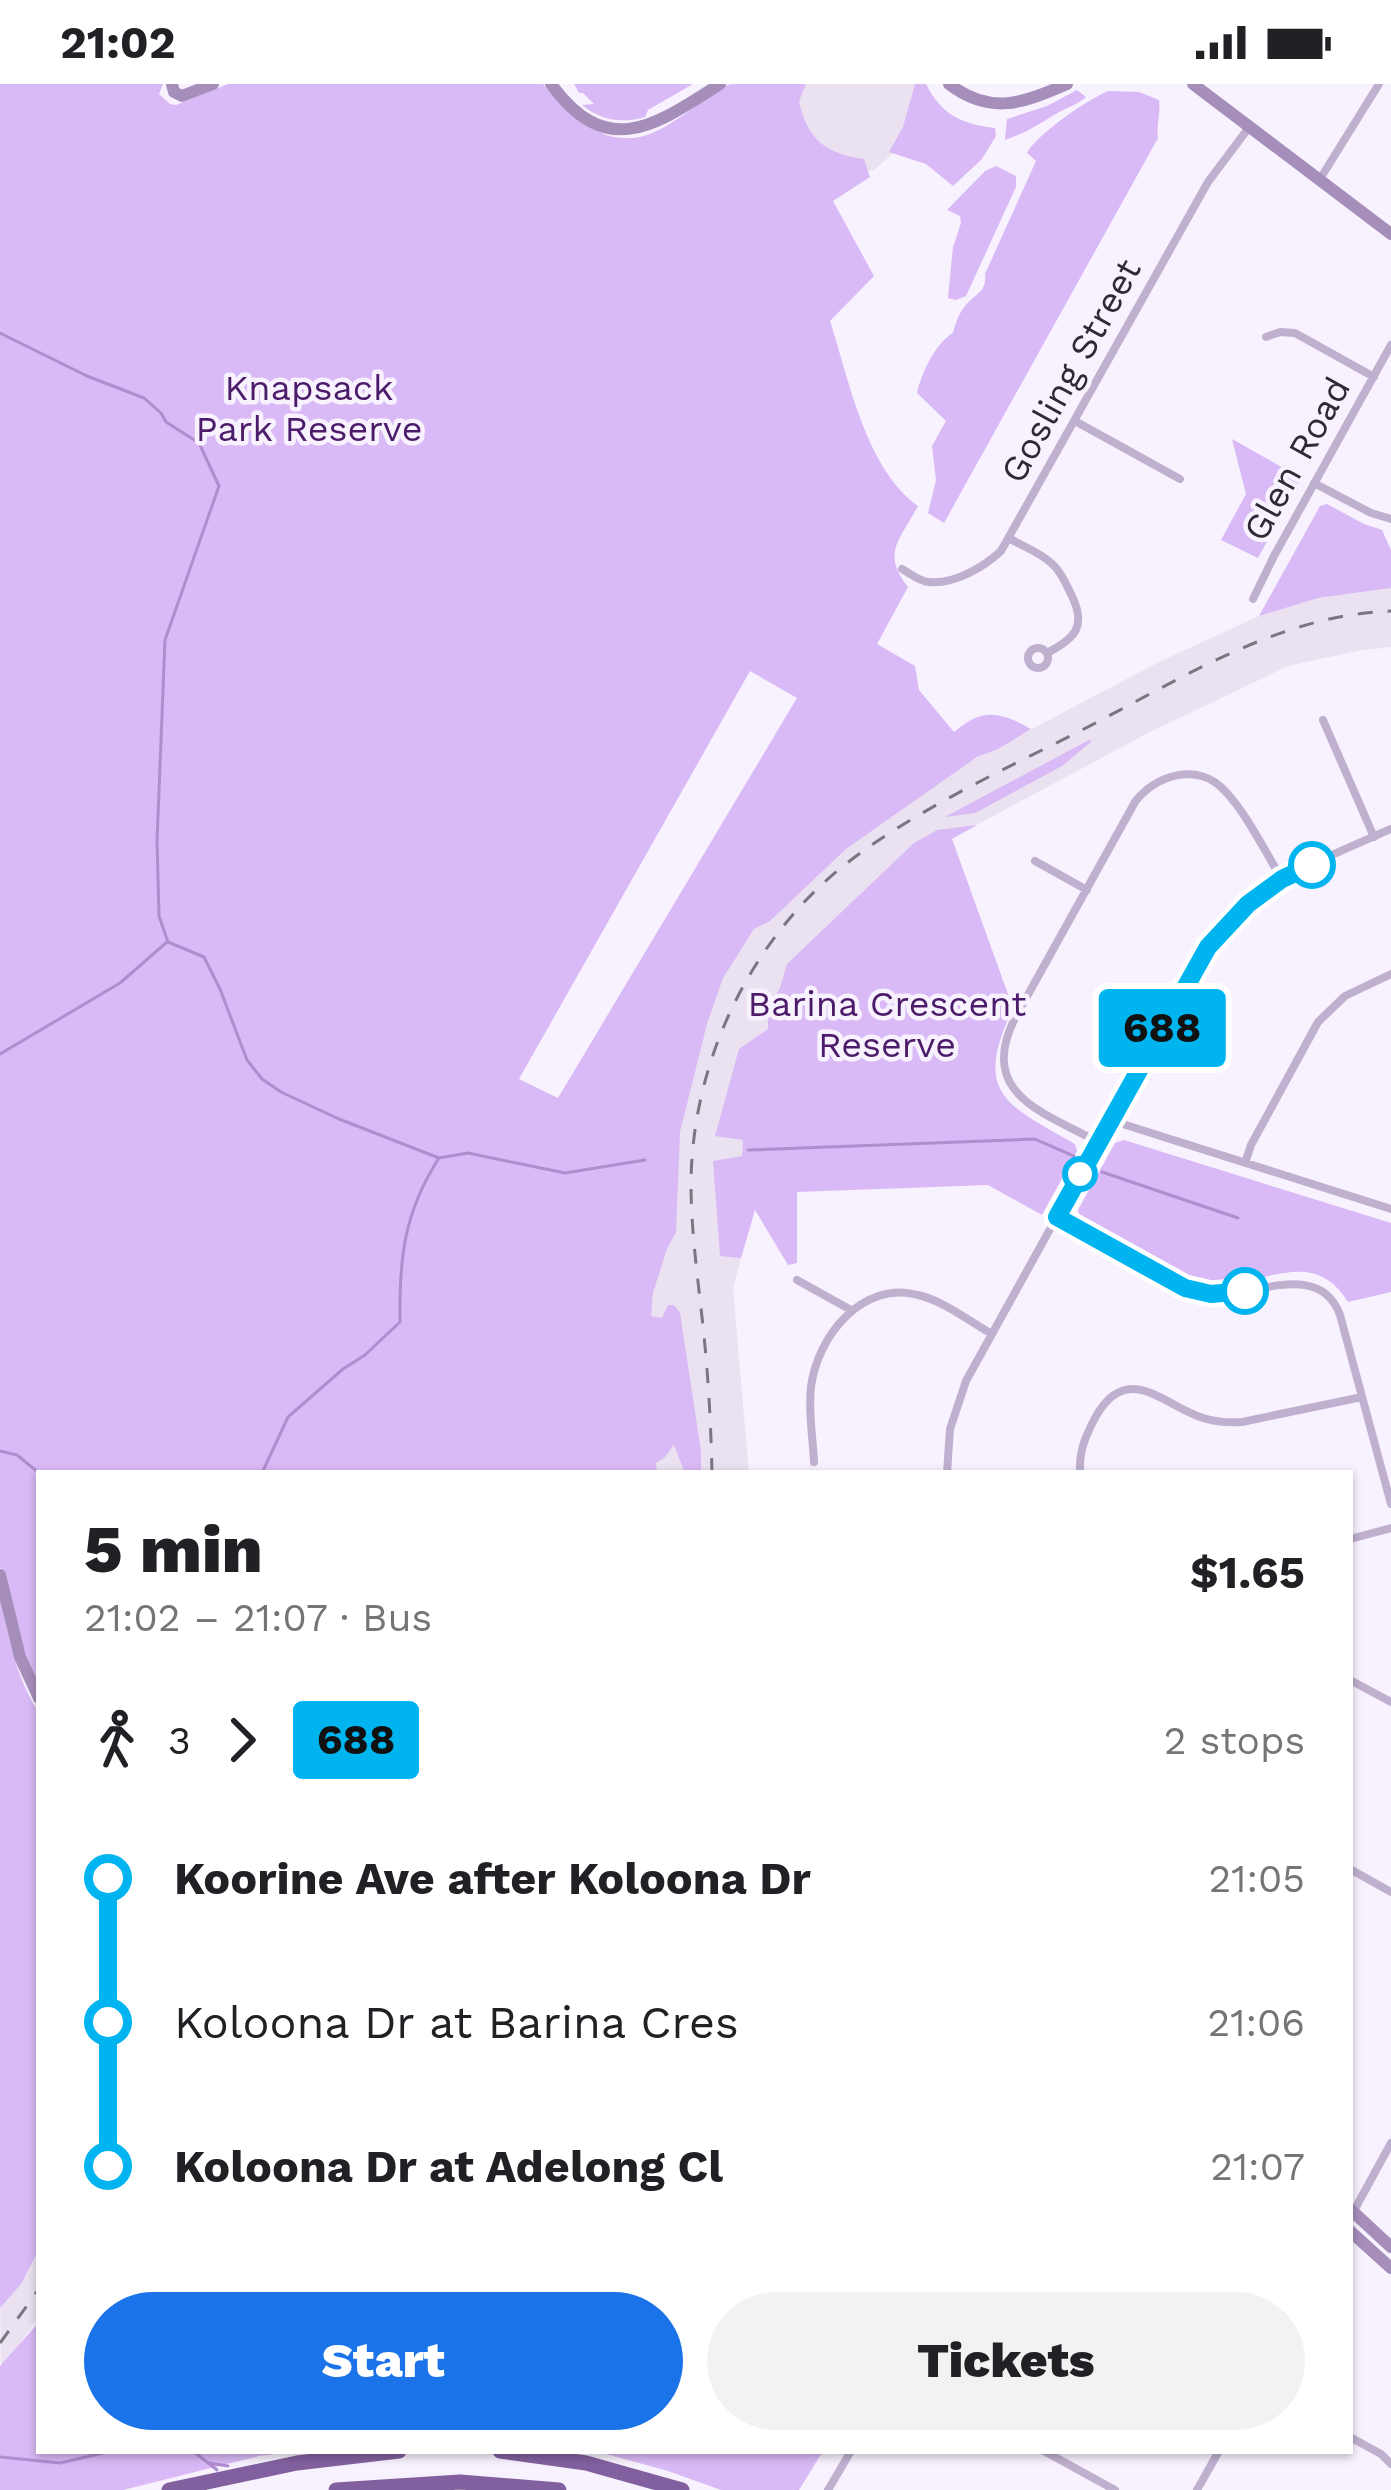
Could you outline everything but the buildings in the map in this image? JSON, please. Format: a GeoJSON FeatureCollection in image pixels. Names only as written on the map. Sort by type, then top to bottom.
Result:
{"type":"FeatureCollection","features":[{"type":"Feature","properties":{"kind":"highway"},"geometry":{"type":"LineString","coordinates":[[169,2490],[297,2463],[374,2454]]}},
{"type":"Feature","properties":{"kind":"highway"},"geometry":{"type":"LineString","coordinates":[[522,2454],[586,2463],[682,2490]]}},
{"type":"Feature","properties":{"kind":"highway"},"geometry":{"type":"LineString","coordinates":[[336,2490],[460,2482],[560,2490]]}},
{"type":"Feature","properties":{"kind":"main road"},"geometry":{"type":"LineString","coordinates":[[172,84],[182,96],[214,84]]}},
{"type":"Feature","properties":{"kind":"main road"},"geometry":{"type":"LineString","coordinates":[[551,84],[584,117],[628,130],[657,123],[720,84]]}},
{"type":"Feature","properties":{"kind":"main road"},"geometry":{"type":"LineString","coordinates":[[949,84],[973,99],[1005,105],[1067,84]]}},
{"type":"Feature","properties":{"kind":"main road"},"geometry":{"type":"LineString","coordinates":[[1193,84],[1391,234]]}},
{"type":"Feature","properties":{"kind":"main road"},"geometry":{"type":"LineString","coordinates":[[0,1575],[20,1657],[36,1692]]}},
{"type":"Feature","properties":{"kind":"main road"},"geometry":{"type":"LineString","coordinates":[[1353,2215],[1391,2247]]}},
{"type":"Feature","properties":{"kind":"main road"},"geometry":{"type":"LineString","coordinates":[[1353,2234],[1391,2268]]}},
{"type":"Feature","properties":{"kind":"street"},"geometry":{"type":"LineString","coordinates":[[1320,179],[1379,84]]}},
{"type":"Feature","properties":{"kind":"street","name":"Gosling Street"},"geometry":{"type":"LineString","coordinates":[[902,569],[923,580],[946,580],[986,564],[1001,551],[1208,182],[1250,126]]}},
{"type":"Feature","properties":{"kind":"street"},"geometry":{"type":"LineString","coordinates":[[1266,337],[1295,333],[1374,376]]}},
{"type":"Feature","properties":{"kind":"street","name":"Glen Road"},"geometry":{"type":"LineString","coordinates":[[1253,599],[1391,345]]}},
{"type":"Feature","properties":{"kind":"street"},"geometry":{"type":"LineString","coordinates":[[1075,421],[1180,479]]}},
{"type":"Feature","properties":{"kind":"street"},"geometry":{"type":"LineString","coordinates":[[1314,482],[1391,519]]}},
{"type":"Feature","properties":{"kind":"street"},"geometry":{"type":"LineString","coordinates":[[1009,538],[1050,561],[1078,608],[1073,637],[1047,653]]}},
{"type":"Feature","properties":{"kind":"street"},"geometry":{"type":"LineString","coordinates":[[1323,720],[1374,837]]}},
{"type":"Feature","properties":{"kind":"street"},"geometry":{"type":"LineString","coordinates":[[1098,1142],[1018,1096],[1006,1076],[1002,1053],[1015,1018],[1142,792],[1159,780],[1184,774],[1208,779],[1222,788],[1282,879]]}},
{"type":"Feature","properties":{"kind":"street"},"geometry":{"type":"LineString","coordinates":[[947,1470],[948,1440],[962,1388],[1208,947],[1235,915],[1282,879],[1391,829]]}},
{"type":"Feature","properties":{"kind":"street"},"geometry":{"type":"LineString","coordinates":[[1035,861],[1087,890]]}},
{"type":"Feature","properties":{"kind":"street"},"geometry":{"type":"LineString","coordinates":[[1244,1163],[1318,1022],[1346,996],[1391,974]]}},
{"type":"Feature","properties":{"kind":"street"},"geometry":{"type":"LineString","coordinates":[[1110,1120],[1391,1209]]}},
{"type":"Feature","properties":{"kind":"street"},"geometry":{"type":"LineString","coordinates":[[1057,1217],[1194,1291],[1220,1294],[1296,1283],[1324,1292],[1337,1307],[1391,1504]]}},
{"type":"Feature","properties":{"kind":"street"},"geometry":{"type":"LineString","coordinates":[[797,1280],[850,1310]]}},
{"type":"Feature","properties":{"kind":"street"},"geometry":{"type":"LineString","coordinates":[[814,1462],[813,1377],[850,1310],[870,1299],[908,1293],[928,1298],[992,1334]]}},
{"type":"Feature","properties":{"kind":"street"},"geometry":{"type":"LineString","coordinates":[[1079,1470],[1087,1434],[1105,1403],[1124,1391],[1147,1390],[1201,1418],[1225,1423],[1362,1397]]}},
{"type":"Feature","properties":{"kind":"street"},"geometry":{"type":"LineString","coordinates":[[1353,1538],[1391,1528]]}},
{"type":"Feature","properties":{"kind":"street"},"geometry":{"type":"LineString","coordinates":[[1353,1682],[1391,1702]]}},
{"type":"Feature","properties":{"kind":"street"},"geometry":{"type":"LineString","coordinates":[[1353,1871],[1391,1892]]}},
{"type":"Feature","properties":{"kind":"street"},"geometry":{"type":"LineString","coordinates":[[1353,2210],[1391,2144]]}},
{"type":"Feature","properties":{"kind":"street"},"geometry":{"type":"LineString","coordinates":[[1353,2439],[1391,2464]]}},
{"type":"Feature","properties":{"kind":"street"},"geometry":{"type":"LineString","coordinates":[[828,2490],[848,2454]]}},
{"type":"Feature","properties":{"kind":"street"},"geometry":{"type":"LineString","coordinates":[[1049,2454],[1115,2490]]}},
{"type":"Feature","properties":{"kind":"street"},"geometry":{"type":"LineString","coordinates":[[1197,2490],[1217,2454]]}},
{"type":"Feature","properties":{"kind":"shaded area"},"geometry":{"type":"Polygon","coordinates":[[[769,84],[917,84],[913,136],[873,171],[819,166],[769,84]]]}},
{"type":"Feature","properties":{"kind":"shaded area"},"geometry":{"type":"Polygon","coordinates":[[[1391,588],[1391,647],[1288,666],[1150,732],[952,838],[771,1149],[733,1288],[749,1470],[620,1470],[644,1195],[713,987],[772,900],[948,773],[1159,662],[1259,616],[1318,598],[1391,588]]]}},
{"type":"Feature","properties":{"kind":"shaded area"},"geometry":{"type":"Polygon","coordinates":[[[36,2243],[36,2319],[1,2373],[0,2289],[36,2243]]]}},
{"type":"Feature","properties":{"kind":"green space","name":"Knapsack Park Reserve"},"geometry":{"type":"Polygon","coordinates":[[[0,84],[163,84],[159,94],[176,105],[228,84],[543,84],[586,125],[628,138],[663,128],[731,84],[806,84],[799,101],[813,135],[829,149],[864,159],[870,177],[833,201],[874,276],[830,321],[872,447],[900,490],[918,506],[896,546],[896,565],[908,587],[877,644],[915,666],[919,690],[954,732],[974,719],[992,715],[1031,729],[977,757],[846,849],[770,921],[754,929],[723,978],[680,1132],[676,1232],[653,1293],[651,1316],[662,1318],[668,1305],[680,1313],[701,1470],[683,1470],[674,1445],[656,1463],[657,1470],[36,1470],[36,1681],[20,1641],[0,1567],[0,84]],[[750,671],[519,1079],[558,1098],[797,698],[750,671]]]}},
{"type":"Feature","properties":{"kind":"green space"},"geometry":{"type":"Polygon","coordinates":[[[574,84],[693,84],[648,110],[645,117],[620,120],[582,105],[594,104],[574,84]]]}},
{"type":"Feature","properties":{"kind":"green space"},"geometry":{"type":"Polygon","coordinates":[[[915,84],[926,84],[954,116],[995,128],[996,136],[982,159],[953,186],[926,164],[889,152],[903,127],[915,84]]]}},
{"type":"Feature","properties":{"kind":"green space"},"geometry":{"type":"Polygon","coordinates":[[[1077,90],[1086,97],[1077,104],[1005,140],[1007,119],[1077,90]]]}},
{"type":"Feature","properties":{"kind":"green space"},"geometry":{"type":"Polygon","coordinates":[[[1108,91],[1139,92],[1159,100],[1158,138],[944,523],[928,513],[936,480],[932,446],[946,421],[917,393],[922,377],[935,351],[953,333],[963,309],[984,285],[1036,161],[1027,153],[1063,118],[1108,91]]]}},
{"type":"Feature","properties":{"kind":"green space"},"geometry":{"type":"Polygon","coordinates":[[[996,166],[1016,176],[1016,187],[966,296],[948,298],[953,247],[961,223],[960,216],[947,210],[985,171],[996,166]]]}},
{"type":"Feature","properties":{"kind":"green space"},"geometry":{"type":"Polygon","coordinates":[[[1232,439],[1301,478],[1258,558],[1221,540],[1246,494],[1232,439]]]}},
{"type":"Feature","properties":{"kind":"green space"},"geometry":{"type":"Polygon","coordinates":[[[1327,504],[1382,530],[1391,550],[1391,588],[1318,598],[1259,616],[1320,506],[1327,504]]]}},
{"type":"Feature","properties":{"kind":"green space"},"geometry":{"type":"Polygon","coordinates":[[[1089,740],[1062,766],[975,813],[945,817],[1089,740]]]}},
{"type":"Feature","properties":{"kind":"green space","name":"Barina Crescent Reserve"},"geometry":{"type":"Polygon","coordinates":[[[977,825],[952,839],[1013,1008],[1001,1037],[996,1078],[1014,1106],[1075,1144],[1077,1151],[1042,1215],[988,1185],[797,1192],[797,1263],[788,1265],[755,1210],[741,1258],[720,1256],[713,1161],[742,1156],[743,1140],[715,1136],[739,1049],[768,1029],[768,1009],[787,964],[914,843],[937,830],[977,825]]]}},
{"type":"Feature","properties":{"kind":"green space"},"geometry":{"type":"Polygon","coordinates":[[[1124,1140],[1391,1223],[1391,1292],[1348,1302],[1333,1284],[1301,1272],[1208,1283],[1143,1255],[1080,1218],[1078,1210],[1115,1143],[1124,1140]]]}},
{"type":"Feature","properties":{"kind":"green space"},"geometry":{"type":"Polygon","coordinates":[[[0,1598],[19,1671],[36,1708],[36,2255],[21,2284],[0,2308],[0,1598]]]}},
{"type":"Feature","properties":{"kind":"green space"},"geometry":{"type":"Polygon","coordinates":[[[36,2325],[36,2454],[274,2454],[123,2490],[0,2490],[0,2366],[36,2325]]]}},
{"type":"Feature","properties":{"kind":"green space"},"geometry":{"type":"Polygon","coordinates":[[[606,2454],[821,2454],[799,2490],[721,2490],[606,2454]]]}},
{"type":"Feature","properties":{"kind":"waterway"},"geometry":{"type":"LineString","coordinates":[[0,333],[144,398],[166,422],[199,443],[219,486],[165,640],[157,841],[159,916],[168,942],[204,957],[247,1060],[262,1079],[339,1119],[439,1158]]}},
{"type":"Feature","properties":{"kind":"waterway"},"geometry":{"type":"LineString","coordinates":[[0,1054],[120,983],[167,942]]}},
{"type":"Feature","properties":{"kind":"waterway"},"geometry":{"type":"LineString","coordinates":[[748,1150],[1035,1139],[1074,1156]]}},
{"type":"Feature","properties":{"kind":"waterway"},"geometry":{"type":"LineString","coordinates":[[263,1470],[288,1417],[400,1322],[406,1237],[418,1198],[439,1158],[468,1153],[565,1173],[645,1160]]}},
{"type":"Feature","properties":{"kind":"waterway"},"geometry":{"type":"LineString","coordinates":[[1102,1172],[1238,1218]]}},
{"type":"Feature","properties":{"kind":"waterway"},"geometry":{"type":"LineString","coordinates":[[0,1451],[17,1455],[36,1471]]}},
{"type":"Feature","properties":{"kind":"waterway"},"geometry":{"type":"LineString","coordinates":[[0,2457],[60,2463],[99,2454]]}},
{"type":"Feature","properties":{"kind":"waterway"},"geometry":{"type":"LineString","coordinates":[[197,2454],[217,2470]]}},
{"type":"Feature","properties":{"kind":"waterway"},"geometry":{"type":"LineString","coordinates":[[209,2463],[228,2466]]}},
{"type":"Feature","properties":{"kind":"railway"},"geometry":{"type":"LineString","coordinates":[[712,1470],[692,1224],[694,1137],[702,1091],[734,1003],[784,925],[851,860],[904,824],[1191,672],[1308,624],[1391,611]]}},
{"type":"Feature","properties":{"kind":"railway"},"geometry":{"type":"LineString","coordinates":[[0,2343],[36,2293]]}},
{"type":"Feature","properties":{"kind":"bus line","name":"688"},"geometry":{"type":"LineString","coordinates":[[1245,1291],[1211,1294],[1185,1288],[1057,1217],[1200,958],[1248,904],[1282,879],[1312,865]]}}]}
